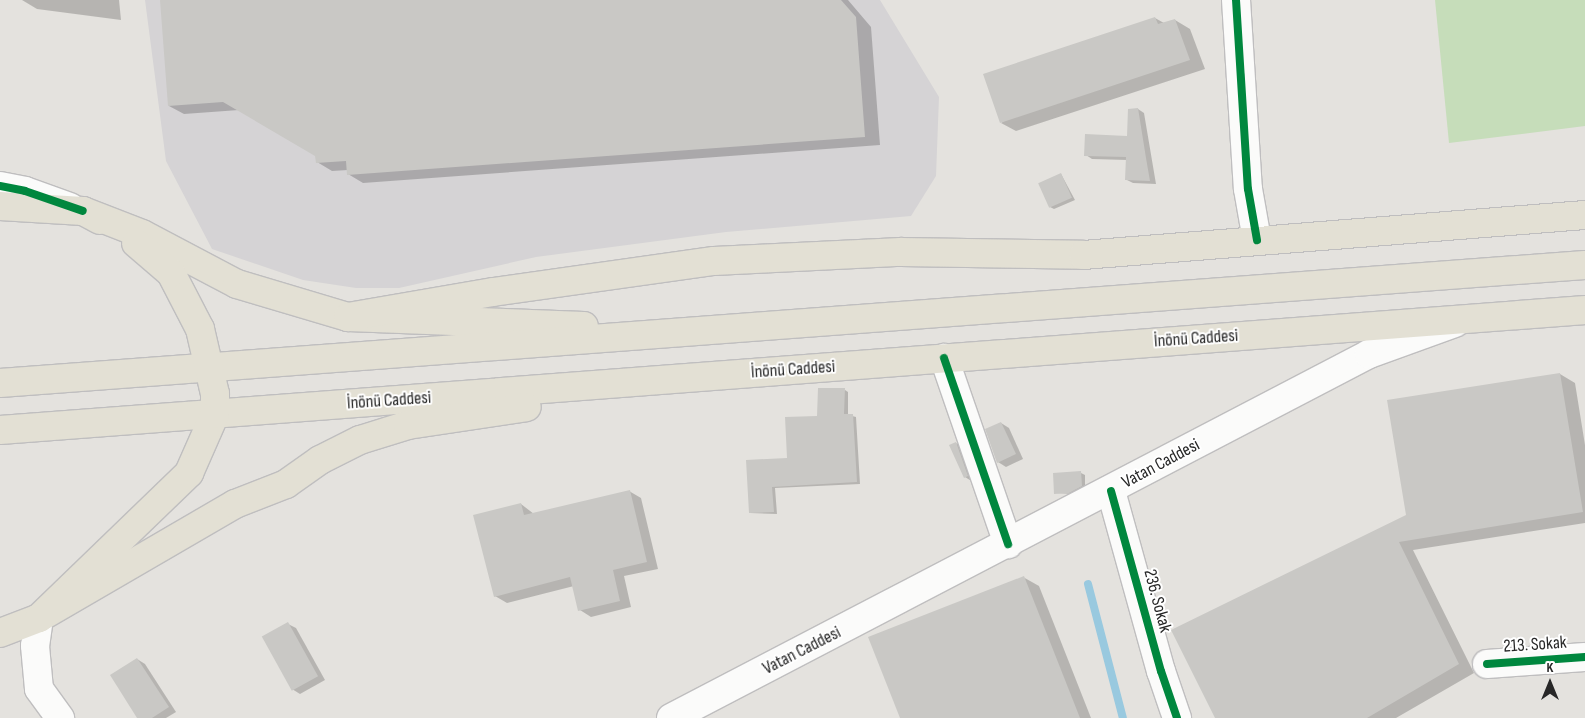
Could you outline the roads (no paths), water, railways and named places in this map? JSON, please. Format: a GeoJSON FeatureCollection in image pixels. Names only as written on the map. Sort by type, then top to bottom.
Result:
{"type":"FeatureCollection","features":[{"type":"Feature","properties":{"kind":"main road"},"geometry":{"type":"LineString","coordinates":[[1236,0],[1248,189],[1257,240]]}},
{"type":"Feature","properties":{"kind":"main road"},"geometry":{"type":"LineString","coordinates":[[0,186],[25,191],[142,234],[237,284],[348,317],[728,330]]}},
{"type":"Feature","properties":{"kind":"main road"},"geometry":{"type":"LineString","coordinates":[[0,206],[83,211],[122,232],[171,273],[200,329],[209,369],[215,414],[189,474],[40,618],[35,646],[39,689],[60,718]]}},
{"type":"Feature","properties":{"kind":"main road"},"geometry":{"type":"LineString","coordinates":[[348,317],[493,292],[714,262],[901,252],[1083,255],[1585,215]]}},
{"type":"Feature","properties":{"kind":"main road"},"geometry":{"type":"LineString","coordinates":[[0,383],[209,369],[1585,265]]}},
{"type":"Feature","properties":{"kind":"main road","name":"İnönü Caddesi"},"geometry":{"type":"LineString","coordinates":[[0,430],[1585,310]]}},
{"type":"Feature","properties":{"kind":"main road","name":"Vatan Caddesi"},"geometry":{"type":"LineString","coordinates":[[671,718],[1111,491],[1369,354],[1470,318]]}},
{"type":"Feature","properties":{"kind":"main road"},"geometry":{"type":"LineString","coordinates":[[944,358],[1008,544]]}},
{"type":"Feature","properties":{"kind":"main road"},"geometry":{"type":"LineString","coordinates":[[0,633],[40,618],[235,504],[286,484],[320,460],[360,440],[408,425],[732,375]]}},
{"type":"Feature","properties":{"kind":"main road","name":"236. Sokak"},"geometry":{"type":"LineString","coordinates":[[1111,491],[1160,671],[1177,718]]}},
{"type":"Feature","properties":{"kind":"main road","name":"213. Sokak"},"geometry":{"type":"LineString","coordinates":[[1487,664],[1585,657]]}},
{"type":"Feature","properties":{"kind":"waterway"},"geometry":{"type":"LineString","coordinates":[[1088,584],[1123,718]]}}]}
